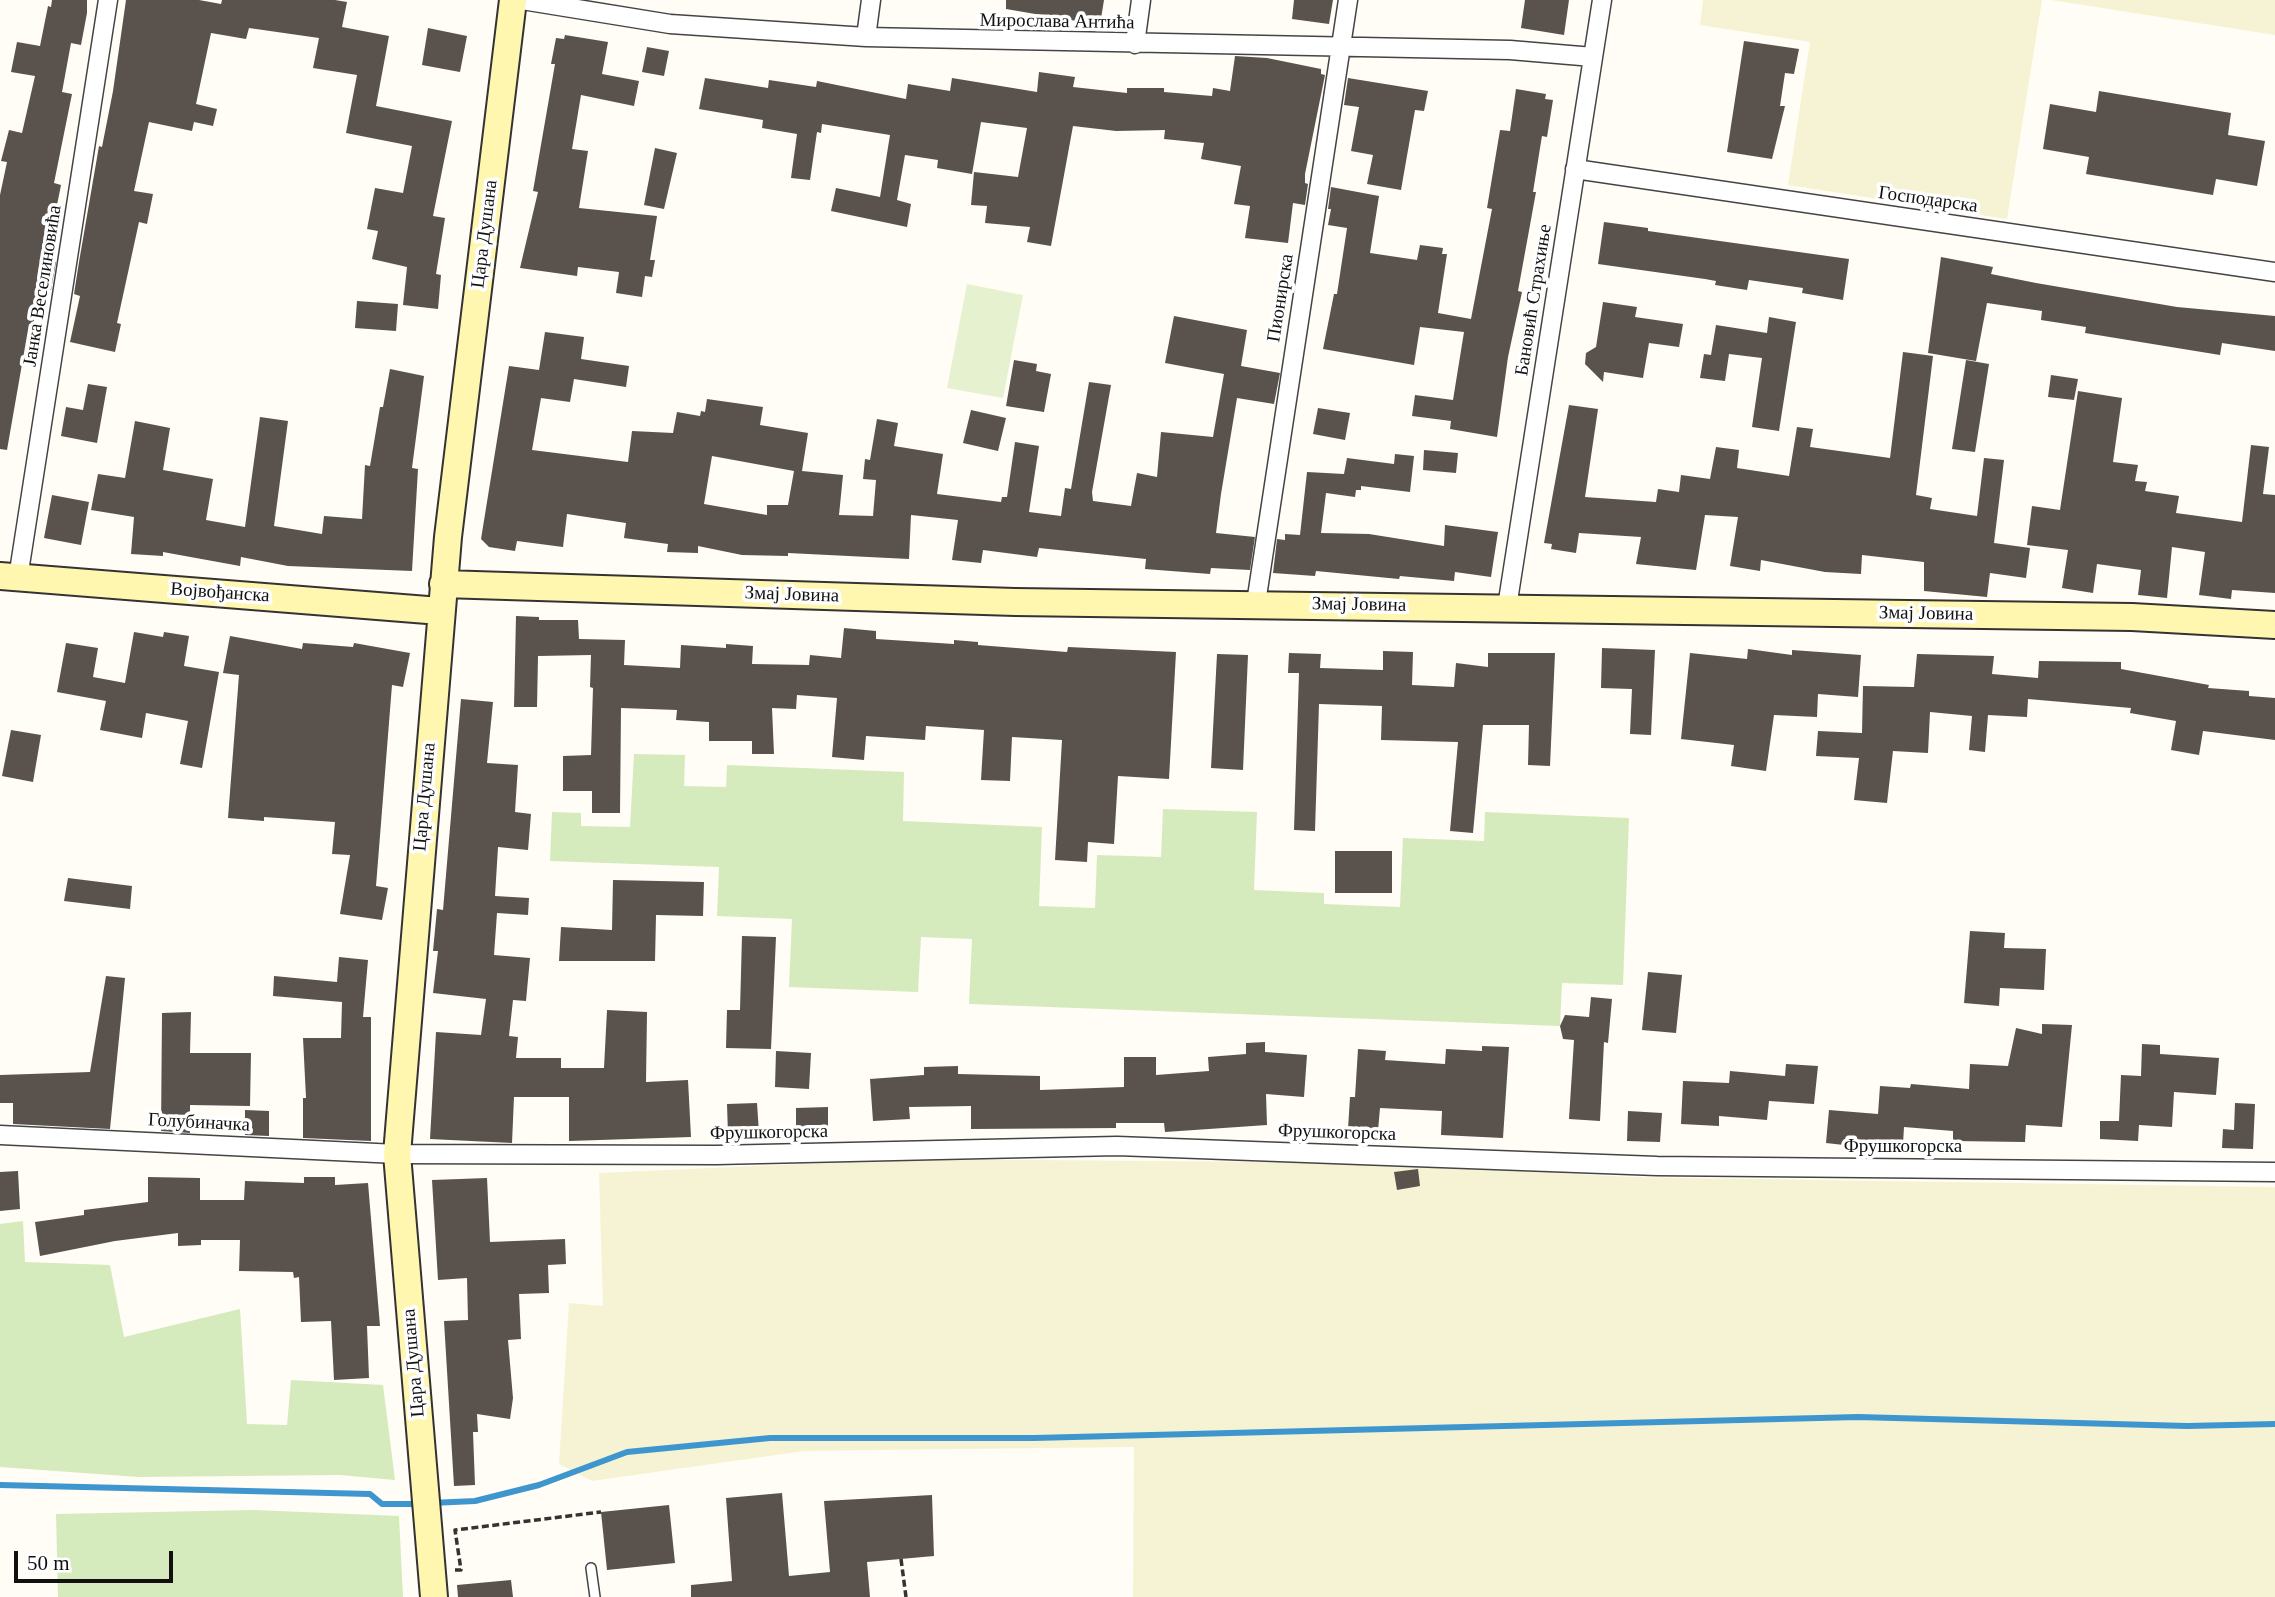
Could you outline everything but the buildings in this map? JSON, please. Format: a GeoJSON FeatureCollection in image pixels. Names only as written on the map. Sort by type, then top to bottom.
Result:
{"type":"FeatureCollection","features":[{"type":"Feature","properties":{"kind":"street","name":"Јанка Веселиновића"},"geometry":{"type":"LineString","coordinates":[[9,577],[108,0]]}},
{"type":"Feature","properties":{"kind":"street","name":"Цара Душана"},"geometry":{"type":"LineString","coordinates":[[433,1585],[397,1154],[440,611],[513,0]]}},
{"type":"Feature","properties":{"kind":"street","name":"Мирослава Антића"},"geometry":{"type":"LineString","coordinates":[[522,0],[670,24],[866,37],[1539,51],[1593,57]]}},
{"type":"Feature","properties":{"kind":"street"},"geometry":{"type":"LineString","coordinates":[[866,37],[871,0]]}},
{"type":"Feature","properties":{"kind":"street"},"geometry":{"type":"LineString","coordinates":[[1135,44],[1141,0]]}},
{"type":"Feature","properties":{"kind":"street","name":"Пионирска"},"geometry":{"type":"LineString","coordinates":[[1256,603],[1348,0]]}},
{"type":"Feature","properties":{"kind":"street","name":"Бановић Страхиње"},"geometry":{"type":"LineString","coordinates":[[1507,607],[1602,0]]}},
{"type":"Feature","properties":{"kind":"street","name":"Господарска"},"geometry":{"type":"LineString","coordinates":[[1575,169],[2275,272]]}},
{"type":"Feature","properties":{"kind":"street","name":"Војвођанска"},"geometry":{"type":"LineString","coordinates":[[9,577],[440,611]]}},
{"type":"Feature","properties":{"kind":"street","name":"Змај Јовина"},"geometry":{"type":"LineString","coordinates":[[443,584],[1015,603],[1256,603],[2133,617],[2275,625]]}},
{"type":"Feature","properties":{"kind":"street","name":"Голубиначка"},"geometry":{"type":"LineString","coordinates":[[0,1135],[397,1154]]}},
{"type":"Feature","properties":{"kind":"street","name":"Фрушкогорска"},"geometry":{"type":"LineString","coordinates":[[397,1154],[716,1155],[1118,1146],[1657,1166],[2275,1172]]}},
{"type":"Feature","properties":{"kind":"lane"},"geometry":{"type":"LineString","coordinates":[[592,1568],[595,1597]]}},
{"type":"Feature","properties":{"kind":"path"},"geometry":{"type":"LineString","coordinates":[[433,1585],[461,1570],[455,1530],[601,1512]]}},
{"type":"Feature","properties":{"kind":"path"},"geometry":{"type":"LineString","coordinates":[[901,1559],[906,1597]]}},
{"type":"Feature","properties":{"kind":"shaded area"},"geometry":{"type":"Polygon","coordinates":[[[1703,0],[2042,0],[2007,219],[1788,185],[1810,42],[1700,25],[1703,0]]]}},
{"type":"Feature","properties":{"kind":"shaded area"},"geometry":{"type":"Polygon","coordinates":[[[2051,0],[2275,0],[2275,35],[2051,0]]]}},
{"type":"Feature","properties":{"kind":"shaded area"},"geometry":{"type":"Polygon","coordinates":[[[916,1159],[1392,1163],[1627,1177],[2275,1187],[2275,1597],[1133,1597],[1134,1447],[804,1451],[592,1481],[559,1464],[569,1303],[603,1306],[599,1173],[916,1159]]]}},
{"type":"Feature","properties":{"kind":"green space"},"geometry":{"type":"Polygon","coordinates":[[[967,284],[1023,295],[1003,398],[947,388],[967,284]]]}},
{"type":"Feature","properties":{"kind":"green space"},"geometry":{"type":"Polygon","coordinates":[[[634,754],[685,755],[684,786],[726,787],[727,765],[904,772],[903,821],[1042,827],[1039,906],[1095,908],[1097,855],[1161,857],[1163,809],[1257,812],[1254,890],[1324,893],[1324,904],[1400,907],[1403,838],[1484,841],[1485,812],[1629,818],[1623,985],[1562,983],[1560,1026],[969,1004],[972,939],[921,937],[918,992],[789,987],[792,919],[717,916],[719,867],[550,861],[552,812],[581,813],[581,826],[630,827],[634,754]]]}},
{"type":"Feature","properties":{"kind":"green space"},"geometry":{"type":"Polygon","coordinates":[[[23,1221],[25,1262],[110,1265],[124,1337],[240,1309],[247,1424],[287,1425],[291,1380],[383,1385],[395,1480],[340,1475],[139,1477],[0,1467],[0,1224],[23,1221]]]}},
{"type":"Feature","properties":{"kind":"green space"},"geometry":{"type":"Polygon","coordinates":[[[254,1510],[399,1516],[403,1597],[58,1597],[56,1514],[254,1510]]]}},
{"type":"Feature","properties":{"kind":"waterway"},"geometry":{"type":"LineString","coordinates":[[431,1503],[475,1501],[539,1485],[627,1452],[770,1438],[1034,1438],[1858,1417],[2187,1426],[2275,1424]]}},
{"type":"Feature","properties":{"kind":"waterway"},"geometry":{"type":"LineString","coordinates":[[0,1485],[370,1494],[382,1504],[420,1504]]}}]}
